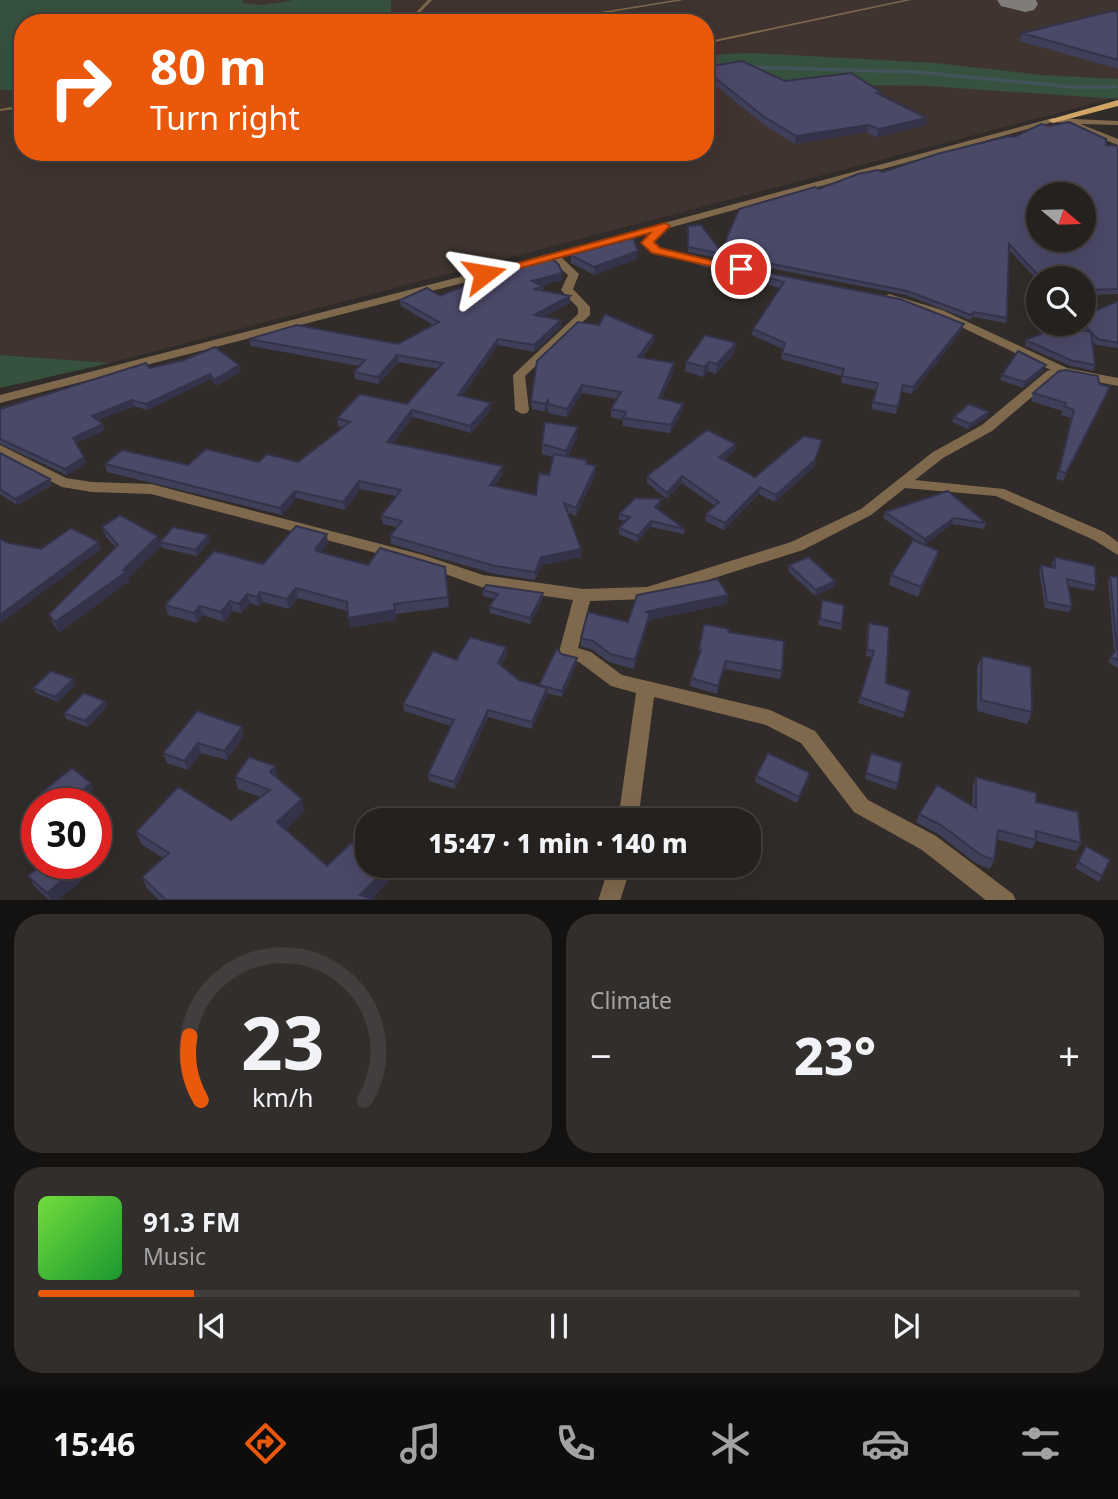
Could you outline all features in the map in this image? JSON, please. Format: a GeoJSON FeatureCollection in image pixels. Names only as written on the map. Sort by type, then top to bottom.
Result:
{"type":"FeatureCollection","features":[{"type":"Feature","properties":{"kind":"main road"},"geometry":{"type":"LineString","coordinates":[[1053,120],[1118,103]]}},
{"type":"Feature","properties":{"kind":"street"},"geometry":{"type":"LineString","coordinates":[[0,399],[553,256],[1053,120],[1118,122]]}},
{"type":"Feature","properties":{"kind":"street"},"geometry":{"type":"LineString","coordinates":[[1068,121],[1118,142]]}},
{"type":"Feature","properties":{"kind":"street"},"geometry":{"type":"LineString","coordinates":[[665,226],[647,243],[656,251],[722,266]]}},
{"type":"Feature","properties":{"kind":"street"},"geometry":{"type":"LineString","coordinates":[[522,410],[519,375],[584,314],[584,307],[567,290],[574,274],[553,256]]}},
{"type":"Feature","properties":{"kind":"street"},"geometry":{"type":"LineString","coordinates":[[873,294],[938,312],[1063,371],[1118,382]]}},
{"type":"Feature","properties":{"kind":"street"},"geometry":{"type":"LineString","coordinates":[[0,449],[62,482],[92,487],[151,489],[423,560],[481,581],[583,595],[648,593],[797,546],[866,512],[964,438],[986,429],[1044,378],[1063,371]]}},
{"type":"Feature","properties":{"kind":"street"},"geometry":{"type":"LineString","coordinates":[[906,484],[999,492],[1099,536],[1118,550]]}},
{"type":"Feature","properties":{"kind":"street"},"geometry":{"type":"LineString","coordinates":[[583,595],[568,652],[585,657],[617,681],[771,718],[808,737],[861,806],[929,843],[1004,900]]}},
{"type":"Feature","properties":{"kind":"street"},"geometry":{"type":"LineString","coordinates":[[630,808],[646,688]]}},
{"type":"Feature","properties":{"kind":"street"},"geometry":{"type":"LineString","coordinates":[[609,900],[616,878]]}},
{"type":"Feature","properties":{"kind":"lane"},"geometry":{"type":"LineString","coordinates":[[417,14],[430,0]]}},
{"type":"Feature","properties":{"kind":"lane"},"geometry":{"type":"LineString","coordinates":[[593,14],[682,0]]}},
{"type":"Feature","properties":{"kind":"lane"},"geometry":{"type":"LineString","coordinates":[[714,41],[909,0]]}},
{"type":"Feature","properties":{"kind":"shaded area"},"geometry":{"type":"Polygon","coordinates":[[[0,0],[1118,0],[1118,97],[110,363],[0,355],[0,0]]]}},
{"type":"Feature","properties":{"kind":"green space"},"geometry":{"type":"Polygon","coordinates":[[[0,0],[243,0],[242,3],[264,5],[294,0],[391,0],[391,14],[14,14],[14,90],[0,90],[0,0]]]}},
{"type":"Feature","properties":{"kind":"green space"},"geometry":{"type":"Polygon","coordinates":[[[751,53],[935,63],[1042,75],[1118,79],[1118,99],[928,86],[752,83],[714,88],[714,55],[751,53]]]}},
{"type":"Feature","properties":{"kind":"green space"},"geometry":{"type":"Polygon","coordinates":[[[0,355],[110,363],[0,388],[0,355]]]}},
{"type":"Feature","properties":{"kind":"building"},"geometry":{"type":"Polygon","coordinates":[[[1112,11],[1118,12],[1118,60],[1022,33],[1112,11]]]}},
{"type":"Feature","properties":{"kind":"building"},"geometry":{"type":"Polygon","coordinates":[[[742,61],[785,81],[851,73],[881,92],[877,93],[927,118],[879,129],[868,125],[796,136],[763,116],[714,77],[714,66],[742,61]]]}},
{"type":"Feature","properties":{"kind":"building"},"geometry":{"type":"Polygon","coordinates":[[[1069,122],[1106,139],[1106,145],[1118,146],[1118,289],[1096,290],[1096,266],[1030,266],[1009,244],[1007,318],[974,312],[971,315],[907,291],[688,247],[688,226],[701,225],[721,251],[739,209],[815,187],[819,189],[858,174],[878,170],[883,172],[937,154],[1014,137],[1041,124],[1049,126],[1069,122]]]}},
{"type":"Feature","properties":{"kind":"building"},"geometry":{"type":"Polygon","coordinates":[[[633,238],[638,251],[594,267],[571,255],[633,238]]]}},
{"type":"Feature","properties":{"kind":"building"},"geometry":{"type":"Polygon","coordinates":[[[552,258],[562,273],[532,281],[543,286],[535,289],[570,296],[534,315],[561,320],[534,345],[498,339],[458,395],[491,403],[470,426],[412,410],[387,442],[503,466],[490,485],[536,495],[539,473],[549,475],[554,454],[587,460],[586,464],[596,466],[576,508],[564,503],[581,549],[541,557],[535,572],[495,566],[390,536],[402,521],[381,516],[401,490],[359,481],[343,502],[295,491],[280,508],[105,464],[122,450],[188,465],[206,449],[259,462],[267,454],[298,462],[350,422],[337,418],[360,394],[407,404],[443,363],[397,355],[378,377],[354,372],[365,360],[249,339],[297,325],[398,344],[439,322],[400,300],[427,288],[440,296],[481,279],[479,275],[552,258]]]}},
{"type":"Feature","properties":{"kind":"building"},"geometry":{"type":"Polygon","coordinates":[[[698,259],[900,299],[964,324],[913,387],[903,385],[898,407],[873,402],[878,383],[842,376],[844,369],[782,353],[785,343],[753,329],[784,282],[698,259]]]}},
{"type":"Feature","properties":{"kind":"building"},"geometry":{"type":"Polygon","coordinates":[[[1118,301],[1118,343],[1095,336],[1096,310],[1118,301]]]}},
{"type":"Feature","properties":{"kind":"building"},"geometry":{"type":"Polygon","coordinates":[[[605,314],[654,335],[638,357],[674,363],[659,398],[683,404],[671,425],[623,418],[626,412],[611,409],[621,392],[582,385],[567,409],[548,404],[548,400],[545,404],[531,401],[537,361],[578,322],[599,325],[605,314]]]}},
{"type":"Feature","properties":{"kind":"building"},"geometry":{"type":"Polygon","coordinates":[[[705,335],[736,343],[717,364],[709,362],[704,367],[686,362],[705,335]]]}},
{"type":"Feature","properties":{"kind":"building"},"geometry":{"type":"Polygon","coordinates":[[[1036,336],[1091,336],[1095,365],[1070,360],[1026,340],[1036,336]]]}},
{"type":"Feature","properties":{"kind":"building"},"geometry":{"type":"Polygon","coordinates":[[[215,347],[239,365],[214,380],[210,374],[146,404],[132,400],[92,416],[103,424],[73,438],[84,457],[65,469],[0,439],[0,409],[146,363],[149,368],[184,360],[215,347]]]}},
{"type":"Feature","properties":{"kind":"building"},"geometry":{"type":"Polygon","coordinates":[[[1018,351],[1046,365],[1025,382],[1002,375],[1018,351]]]}},
{"type":"Feature","properties":{"kind":"building"},"geometry":{"type":"Polygon","coordinates":[[[1059,371],[1098,376],[1099,384],[1110,387],[1066,473],[1059,471],[1074,410],[1064,406],[1066,403],[1033,393],[1059,371]]]}},
{"type":"Feature","properties":{"kind":"building"},"geometry":{"type":"Polygon","coordinates":[[[969,404],[989,412],[970,424],[954,417],[969,404]]]}},
{"type":"Feature","properties":{"kind":"building"},"geometry":{"type":"Polygon","coordinates":[[[545,422],[578,427],[566,451],[542,444],[545,422]]]}},
{"type":"Feature","properties":{"kind":"building"},"geometry":{"type":"Polygon","coordinates":[[[707,430],[736,444],[719,457],[755,477],[804,436],[822,440],[815,460],[776,495],[760,487],[725,523],[706,514],[719,502],[682,476],[667,493],[647,476],[707,430]]]}},
{"type":"Feature","properties":{"kind":"building"},"geometry":{"type":"Polygon","coordinates":[[[0,453],[50,479],[15,499],[0,489],[0,453]]]}},
{"type":"Feature","properties":{"kind":"building"},"geometry":{"type":"Polygon","coordinates":[[[948,491],[986,523],[954,518],[925,539],[885,512],[948,491]]]}},
{"type":"Feature","properties":{"kind":"building"},"geometry":{"type":"Polygon","coordinates":[[[635,498],[662,499],[655,507],[685,529],[651,521],[638,536],[619,528],[630,517],[619,514],[635,498]]]}},
{"type":"Feature","properties":{"kind":"building"},"geometry":{"type":"Polygon","coordinates":[[[120,515],[158,536],[123,570],[126,572],[55,622],[49,614],[118,545],[102,527],[120,515]]]}},
{"type":"Feature","properties":{"kind":"building"},"geometry":{"type":"Polygon","coordinates":[[[296,526],[327,534],[315,549],[317,551],[368,565],[380,548],[445,567],[448,597],[394,604],[395,610],[348,618],[347,602],[296,588],[287,599],[260,592],[257,597],[247,594],[239,604],[230,601],[221,612],[200,606],[194,613],[165,605],[214,551],[263,564],[296,526]]]}},
{"type":"Feature","properties":{"kind":"building"},"geometry":{"type":"Polygon","coordinates":[[[173,527],[209,535],[195,550],[160,542],[173,527]]]}},
{"type":"Feature","properties":{"kind":"building"},"geometry":{"type":"Polygon","coordinates":[[[71,528],[99,542],[0,615],[0,539],[41,549],[71,528]]]}},
{"type":"Feature","properties":{"kind":"building"},"geometry":{"type":"Polygon","coordinates":[[[913,540],[939,551],[921,587],[891,575],[913,540]]]}},
{"type":"Feature","properties":{"kind":"building"},"geometry":{"type":"Polygon","coordinates":[[[809,557],[835,581],[816,590],[789,565],[809,557]]]}},
{"type":"Feature","properties":{"kind":"building"},"geometry":{"type":"Polygon","coordinates":[[[1055,557],[1095,566],[1096,586],[1067,579],[1072,607],[1047,602],[1041,565],[1055,568],[1055,557]]]}},
{"type":"Feature","properties":{"kind":"building"},"geometry":{"type":"Polygon","coordinates":[[[1110,576],[1118,577],[1118,660],[1111,657],[1117,648],[1110,576]]]}},
{"type":"Feature","properties":{"kind":"building"},"geometry":{"type":"Polygon","coordinates":[[[718,579],[728,595],[645,612],[650,613],[635,660],[610,654],[593,641],[581,638],[588,612],[628,622],[637,595],[718,579]]]}},
{"type":"Feature","properties":{"kind":"building"},"geometry":{"type":"Polygon","coordinates":[[[486,585],[543,593],[530,618],[489,607],[498,594],[483,590],[486,585]]]}},
{"type":"Feature","properties":{"kind":"building"},"geometry":{"type":"Polygon","coordinates":[[[822,600],[844,605],[842,624],[820,619],[822,600]]]}},
{"type":"Feature","properties":{"kind":"building"},"geometry":{"type":"Polygon","coordinates":[[[869,623],[889,627],[886,683],[910,691],[905,713],[860,697],[874,651],[867,650],[869,623]]]}},
{"type":"Feature","properties":{"kind":"building"},"geometry":{"type":"Polygon","coordinates":[[[704,624],[729,629],[728,632],[784,641],[782,671],[726,661],[718,686],[691,678],[701,650],[699,649],[704,624]]]}},
{"type":"Feature","properties":{"kind":"building"},"geometry":{"type":"Polygon","coordinates":[[[470,637],[506,647],[498,663],[519,680],[547,688],[532,722],[488,710],[454,782],[428,774],[454,720],[403,704],[433,651],[456,660],[470,637]]]}},
{"type":"Feature","properties":{"kind":"building"},"geometry":{"type":"Polygon","coordinates":[[[557,648],[561,654],[577,658],[562,691],[539,685],[557,648]]]}},
{"type":"Feature","properties":{"kind":"building"},"geometry":{"type":"Polygon","coordinates":[[[982,656],[1031,667],[1032,712],[981,700],[982,656]]]}},
{"type":"Feature","properties":{"kind":"building"},"geometry":{"type":"Polygon","coordinates":[[[51,671],[73,679],[55,697],[33,688],[51,671]]]}},
{"type":"Feature","properties":{"kind":"building"},"geometry":{"type":"Polygon","coordinates":[[[84,693],[105,701],[85,721],[64,713],[84,693]]]}},
{"type":"Feature","properties":{"kind":"building"},"geometry":{"type":"Polygon","coordinates":[[[197,711],[242,727],[224,751],[198,743],[184,761],[163,753],[197,711]]]}},
{"type":"Feature","properties":{"kind":"building"},"geometry":{"type":"Polygon","coordinates":[[[768,753],[810,773],[799,797],[756,776],[768,753]]]}},
{"type":"Feature","properties":{"kind":"building"},"geometry":{"type":"Polygon","coordinates":[[[871,753],[902,763],[898,784],[866,773],[871,753]]]}},
{"type":"Feature","properties":{"kind":"building"},"geometry":{"type":"Polygon","coordinates":[[[249,757],[275,766],[270,772],[302,799],[277,822],[327,866],[351,843],[355,846],[355,878],[377,878],[360,895],[376,900],[166,900],[142,877],[169,853],[136,832],[178,787],[231,820],[270,790],[235,777],[249,757]]]}},
{"type":"Feature","properties":{"kind":"building"},"geometry":{"type":"Polygon","coordinates":[[[72,768],[91,783],[85,788],[47,788],[72,768]]]}},
{"type":"Feature","properties":{"kind":"building"},"geometry":{"type":"Polygon","coordinates":[[[976,777],[1036,793],[1036,802],[1078,812],[1081,843],[1036,831],[1036,840],[998,830],[994,860],[981,855],[941,825],[919,814],[937,785],[976,808],[976,777]]]}},
{"type":"Feature","properties":{"kind":"building"},"geometry":{"type":"Polygon","coordinates":[[[1086,846],[1110,860],[1102,876],[1078,862],[1086,846]]]}},
{"type":"Feature","properties":{"kind":"building"},"geometry":{"type":"Polygon","coordinates":[[[31,879],[64,879],[47,893],[31,879]]]}},
{"type":"Feature","properties":{"kind":"waterway"},"geometry":{"type":"LineString","coordinates":[[748,67],[916,72],[1073,87],[1116,87]]}},
{"type":"Feature","properties":{"kind":"taxiway"},"geometry":{"type":"LineString","coordinates":[[1010,0],[1025,4]]}},
{"type":"Feature","properties":{"kind":"route"},"geometry":{"type":"LineString","coordinates":[[484,274],[665,226],[648,239],[647,243],[656,251],[741,269]]}}]}
